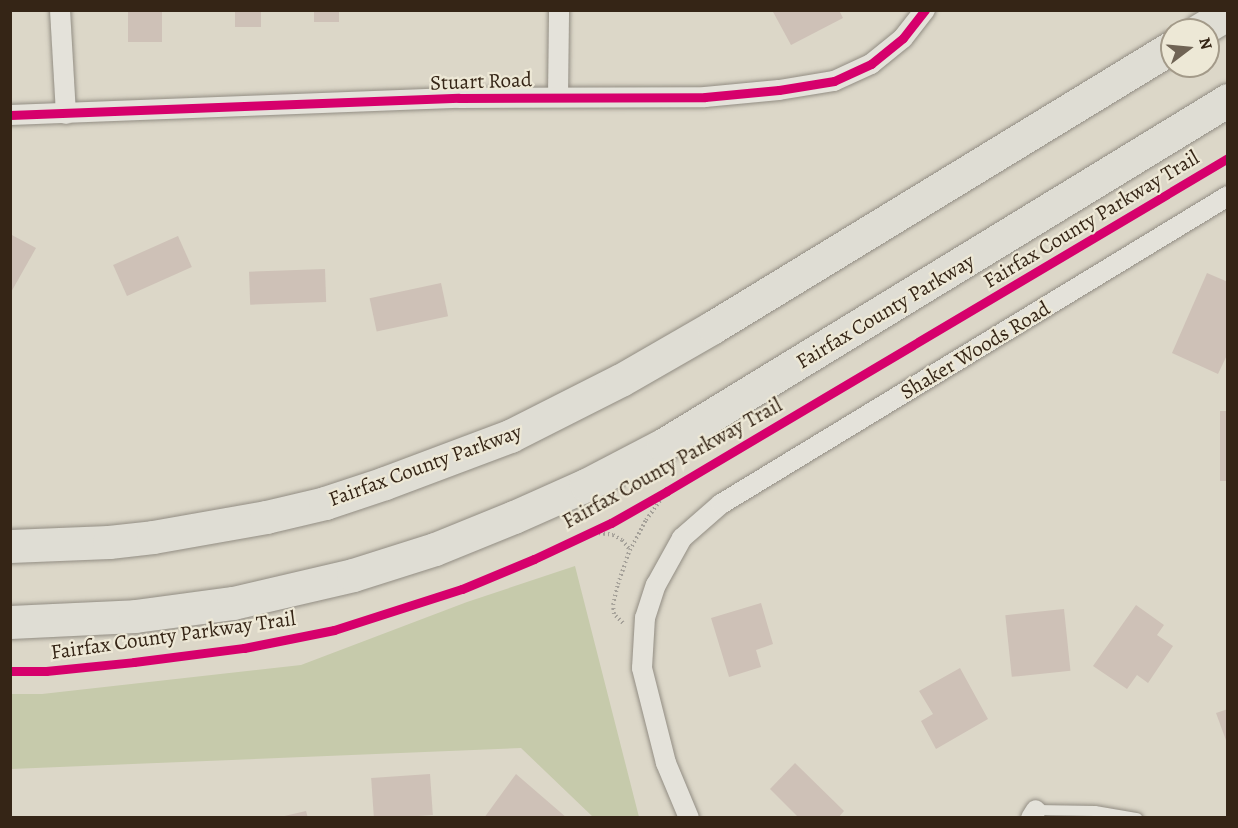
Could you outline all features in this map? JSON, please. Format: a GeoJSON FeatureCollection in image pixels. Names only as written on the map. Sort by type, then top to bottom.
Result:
{"type":"FeatureCollection","features":[{"type":"Feature","properties":{"kind":"highway","name":"Fairfax County Parkway"},"geometry":{"type":"LineString","coordinates":[[10,546],[153,537],[266,517],[325,503],[510,436],[621,380],[713,327],[1160,54]]}},
{"type":"Feature","properties":{"kind":"highway","name":"Fairfax County Parkway"},"geometry":{"type":"LineString","coordinates":[[10,622],[135,616],[244,600],[363,572],[435,549],[514,517],[586,485],[663,445],[1227,100]]}},
{"type":"Feature","properties":{"kind":"street"},"geometry":{"type":"LineString","coordinates":[[60,10],[66,114]]}},
{"type":"Feature","properties":{"kind":"street"},"geometry":{"type":"LineString","coordinates":[[558,97],[559,10]]}},
{"type":"Feature","properties":{"kind":"street","name":"Stuart Road"},"geometry":{"type":"LineString","coordinates":[[10,115],[558,97],[705,97],[779,90],[834,81],[871,64],[903,38],[925,10]]}},
{"type":"Feature","properties":{"kind":"street","name":"Shaker Woods Road"},"geometry":{"type":"LineString","coordinates":[[688,818],[666,763],[642,669],[645,618],[656,585],[682,538],[721,504],[1227,196]]}},
{"type":"Feature","properties":{"kind":"lane"},"geometry":{"type":"LineString","coordinates":[[1033,814],[1095,811],[1137,818]]}},
{"type":"Feature","properties":{"kind":"path"},"geometry":{"type":"LineString","coordinates":[[644,633],[624,624],[614,614],[613,605],[630,550],[646,520],[667,491]]}},
{"type":"Feature","properties":{"kind":"path"},"geometry":{"type":"LineString","coordinates":[[590,532],[613,535],[622,540],[630,550]]}},
{"type":"Feature","properties":{"kind":"green space"},"geometry":{"type":"Polygon","coordinates":[[[575,566],[639,817],[593,817],[521,748],[11,769],[11,694],[42,694],[301,665],[467,602],[575,566]]]}},
{"type":"Feature","properties":{"kind":"building"},"geometry":{"type":"Polygon","coordinates":[[[128,10],[162,10],[162,42],[128,42],[128,10]]]}},
{"type":"Feature","properties":{"kind":"building"},"geometry":{"type":"Polygon","coordinates":[[[235,10],[261,10],[261,27],[235,27],[235,10]]]}},
{"type":"Feature","properties":{"kind":"building"},"geometry":{"type":"Polygon","coordinates":[[[314,10],[339,10],[339,22],[314,22],[314,10]]]}},
{"type":"Feature","properties":{"kind":"building"},"geometry":{"type":"Polygon","coordinates":[[[772,10],[839,10],[843,18],[791,45],[772,10]]]}},
{"type":"Feature","properties":{"kind":"building"},"geometry":{"type":"Polygon","coordinates":[[[10,234],[36,248],[10,294],[10,234]]]}},
{"type":"Feature","properties":{"kind":"building"},"geometry":{"type":"Polygon","coordinates":[[[178,236],[192,267],[127,296],[113,265],[178,236]]]}},
{"type":"Feature","properties":{"kind":"building"},"geometry":{"type":"Polygon","coordinates":[[[325,269],[326,302],[250,305],[249,272],[325,269]]]}},
{"type":"Feature","properties":{"kind":"building"},"geometry":{"type":"Polygon","coordinates":[[[1207,273],[1228,282],[1228,353],[1218,374],[1172,353],[1207,273]]]}},
{"type":"Feature","properties":{"kind":"building"},"geometry":{"type":"Polygon","coordinates":[[[441,283],[448,316],[377,331],[370,298],[441,283]]]}},
{"type":"Feature","properties":{"kind":"building"},"geometry":{"type":"Polygon","coordinates":[[[1220,411],[1228,411],[1228,481],[1220,481],[1220,411]]]}},
{"type":"Feature","properties":{"kind":"building"},"geometry":{"type":"Polygon","coordinates":[[[761,603],[773,644],[756,650],[761,667],[729,677],[711,618],[761,603]]]}},
{"type":"Feature","properties":{"kind":"building"},"geometry":{"type":"Polygon","coordinates":[[[1136,605],[1164,625],[1157,635],[1173,646],[1148,683],[1137,675],[1127,689],[1093,666],[1136,605]]]}},
{"type":"Feature","properties":{"kind":"building"},"geometry":{"type":"Polygon","coordinates":[[[1064,609],[1070,671],[1012,677],[1005,615],[1064,609]]]}},
{"type":"Feature","properties":{"kind":"building"},"geometry":{"type":"Polygon","coordinates":[[[960,668],[988,719],[936,749],[921,721],[933,714],[919,691],[960,668]]]}},
{"type":"Feature","properties":{"kind":"building"},"geometry":{"type":"Polygon","coordinates":[[[1228,709],[1228,743],[1227,743],[1216,713],[1228,709]]]}},
{"type":"Feature","properties":{"kind":"building"},"geometry":{"type":"Polygon","coordinates":[[[795,763],[844,811],[838,818],[799,818],[770,789],[795,763]]]}},
{"type":"Feature","properties":{"kind":"building"},"geometry":{"type":"Polygon","coordinates":[[[430,774],[433,815],[374,818],[371,778],[430,774]]]}},
{"type":"Feature","properties":{"kind":"building"},"geometry":{"type":"Polygon","coordinates":[[[516,774],[567,818],[484,818],[516,774]]]}},
{"type":"Feature","properties":{"kind":"building"},"geometry":{"type":"Polygon","coordinates":[[[306,811],[308,818],[280,818],[280,817],[306,811]]]}},
{"type":"Feature","properties":{"kind":"cycle path"},"geometry":{"type":"LineString","coordinates":[[10,115],[459,98],[705,97],[779,90],[834,81],[871,64],[903,38],[925,10]]}},
{"type":"Feature","properties":{"kind":"cycle path","name":"Fairfax County Parkway Trail"},"geometry":{"type":"LineString","coordinates":[[10,671],[46,671],[134,662],[244,648],[334,630],[462,589],[534,559],[611,523],[667,491],[1228,158]]}}]}
